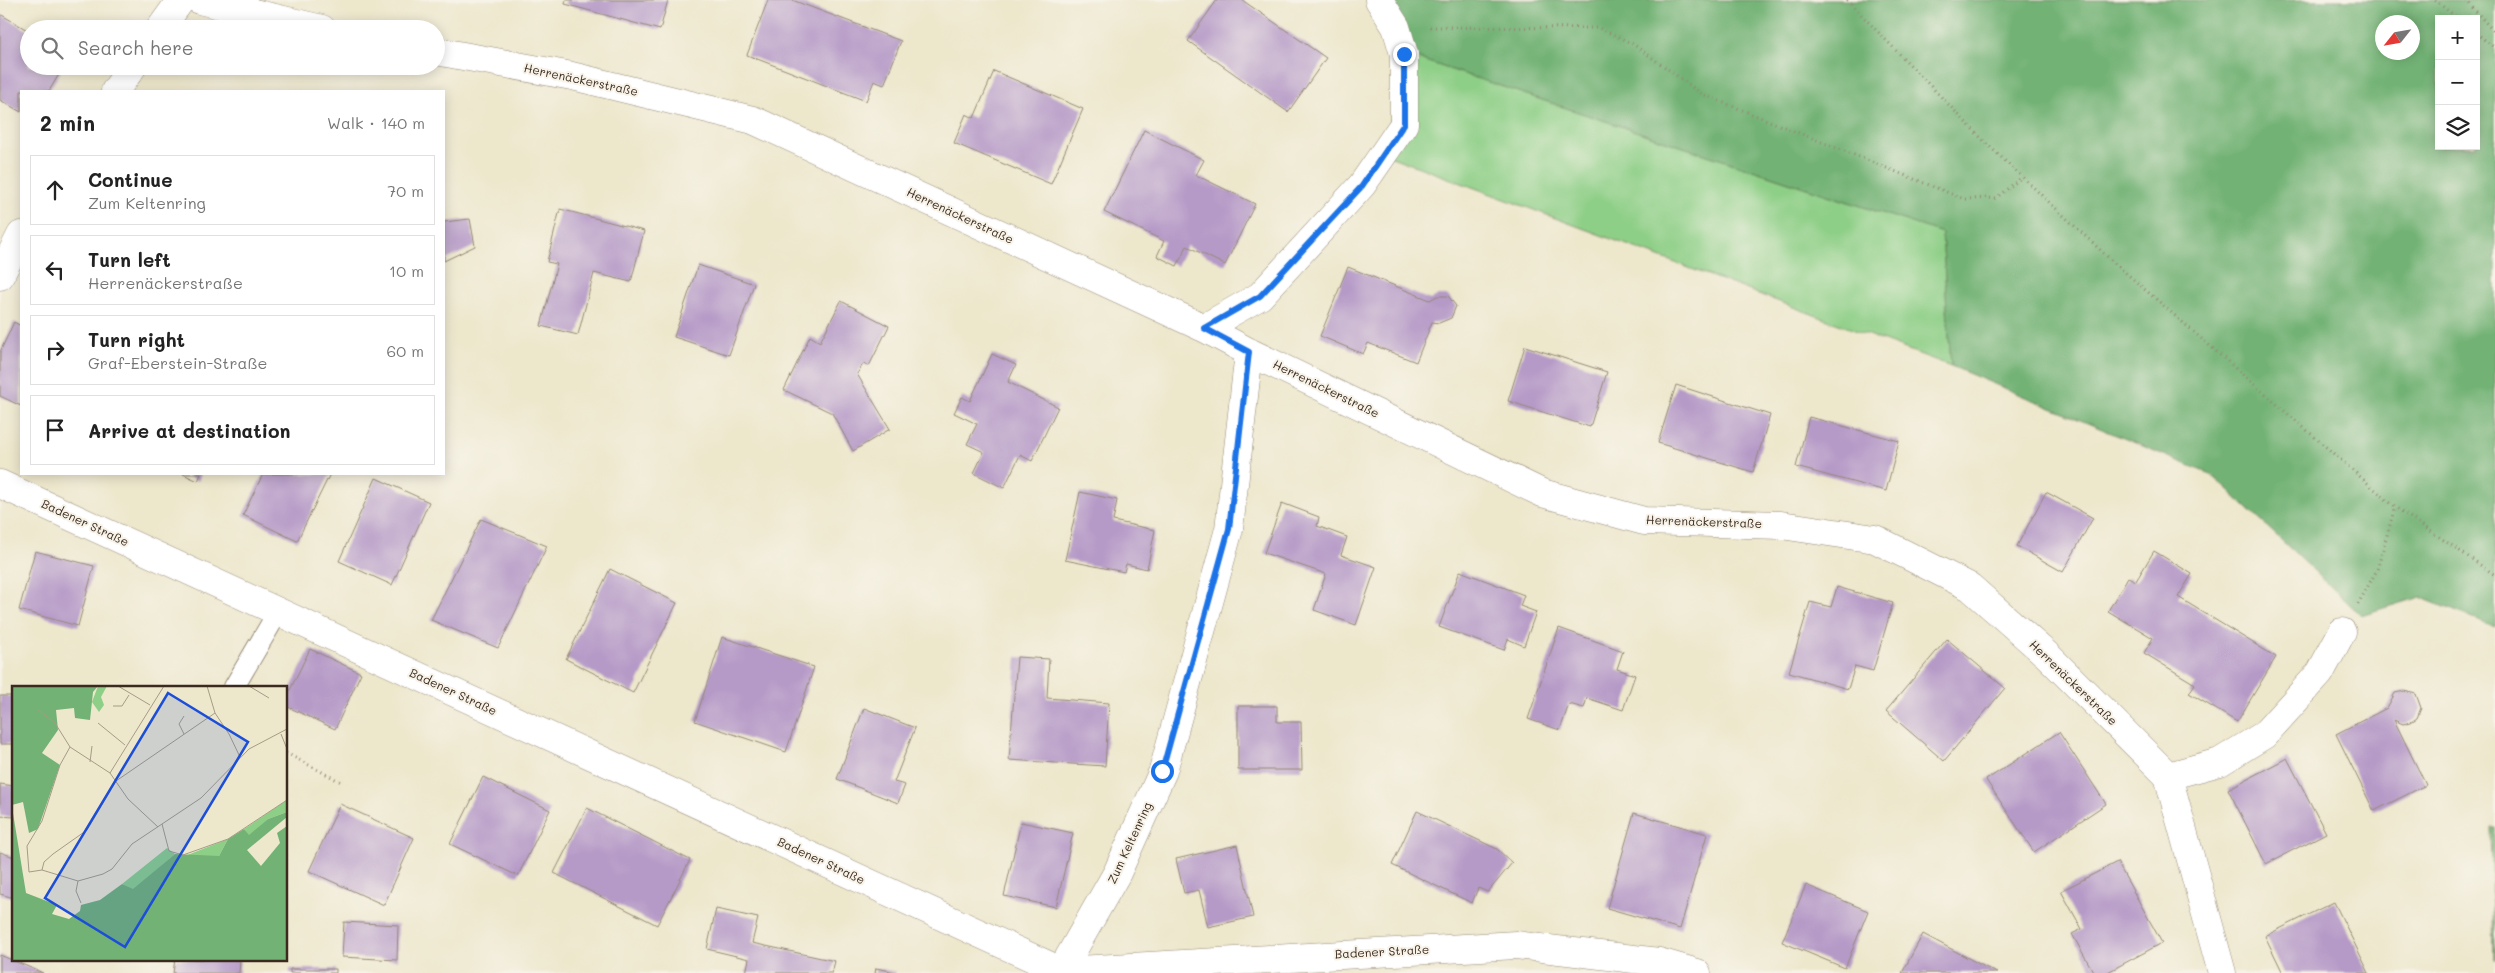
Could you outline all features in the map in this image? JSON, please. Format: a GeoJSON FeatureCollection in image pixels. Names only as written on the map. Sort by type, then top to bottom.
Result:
{"type":"FeatureCollection","features":[{"type":"Feature","properties":{"kind":"street"},"geometry":{"type":"LineString","coordinates":[[167,20],[181,0]]}},
{"type":"Feature","properties":{"kind":"street"},"geometry":{"type":"LineString","coordinates":[[199,0],[284,20]]}},
{"type":"Feature","properties":{"kind":"street"},"geometry":{"type":"LineString","coordinates":[[1204,328],[1260,296],[1362,186],[1404,124],[1404,54],[1396,27],[1379,0]]}},
{"type":"Feature","properties":{"kind":"street","name":"Herrenäckerstraße"},"geometry":{"type":"LineString","coordinates":[[445,53],[572,76],[753,120],[1204,328],[1249,352],[1542,493],[1644,521],[1781,525],[1874,538],[1970,587],[2047,655],[2168,776],[2222,973]]}},
{"type":"Feature","properties":{"kind":"street"},"geometry":{"type":"LineString","coordinates":[[116,90],[127,75]]}},
{"type":"Feature","properties":{"kind":"street"},"geometry":{"type":"LineString","coordinates":[[0,276],[20,237]]}},
{"type":"Feature","properties":{"kind":"street","name":"Zum Keltenring"},"geometry":{"type":"LineString","coordinates":[[1060,972],[1117,873],[1162,771],[1229,529],[1249,352]]}},
{"type":"Feature","properties":{"kind":"street","name":"Badener Straße"},"geometry":{"type":"LineString","coordinates":[[0,484],[1060,972],[1516,945],[1660,962],[1697,973]]}},
{"type":"Feature","properties":{"kind":"street"},"geometry":{"type":"LineString","coordinates":[[2168,776],[2220,762],[2264,735],[2320,673],[2342,632]]}},
{"type":"Feature","properties":{"kind":"lane"},"geometry":{"type":"LineString","coordinates":[[235,686],[278,612]]}},
{"type":"Feature","properties":{"kind":"path"},"geometry":{"type":"LineString","coordinates":[[1847,0],[1986,143],[2111,260],[2395,507],[2495,575]]}},
{"type":"Feature","properties":{"kind":"path"},"geometry":{"type":"LineString","coordinates":[[2435,0],[2453,15]]}},
{"type":"Feature","properties":{"kind":"path"},"geometry":{"type":"LineString","coordinates":[[2466,0],[2495,33]]}},
{"type":"Feature","properties":{"kind":"path"},"geometry":{"type":"LineString","coordinates":[[1396,27],[1599,28],[1633,44],[1702,94],[1964,199],[1996,198],[2022,177]]}},
{"type":"Feature","properties":{"kind":"path"},"geometry":{"type":"LineString","coordinates":[[2480,36],[2495,48]]}},
{"type":"Feature","properties":{"kind":"path"},"geometry":{"type":"LineString","coordinates":[[2342,632],[2377,570],[2395,507]]}},
{"type":"Feature","properties":{"kind":"path"},"geometry":{"type":"LineString","coordinates":[[288,754],[343,783]]}},
{"type":"Feature","properties":{"kind":"green space"},"geometry":{"type":"Polygon","coordinates":[[[1386,0],[2495,0],[2495,627],[2420,597],[2361,615],[2212,475],[1951,366],[1942,233],[1404,54],[1386,0]]]}},
{"type":"Feature","properties":{"kind":"green space"},"geometry":{"type":"Polygon","coordinates":[[[1404,54],[1942,233],[1951,366],[1384,154],[1404,54]]]}},
{"type":"Feature","properties":{"kind":"green space"},"geometry":{"type":"Polygon","coordinates":[[[2491,828],[2495,828],[2495,960],[2494,959],[2491,828]]]}},
{"type":"Feature","properties":{"kind":"building"},"geometry":{"type":"Polygon","coordinates":[[[566,0],[668,0],[660,30],[565,4],[566,0]]]}},
{"type":"Feature","properties":{"kind":"building"},"geometry":{"type":"Polygon","coordinates":[[[768,0],[792,0],[901,41],[884,85],[874,81],[866,101],[747,55],[768,0]]]}},
{"type":"Feature","properties":{"kind":"building"},"geometry":{"type":"Polygon","coordinates":[[[1217,0],[1242,0],[1326,58],[1288,112],[1188,41],[1217,0]]]}},
{"type":"Feature","properties":{"kind":"building"},"geometry":{"type":"Polygon","coordinates":[[[0,14],[20,26],[20,75],[59,75],[50,90],[20,90],[20,111],[0,100],[0,14]]]}},
{"type":"Feature","properties":{"kind":"building"},"geometry":{"type":"Polygon","coordinates":[[[994,71],[1083,109],[1051,184],[954,143],[966,114],[974,118],[994,71]]]}},
{"type":"Feature","properties":{"kind":"building"},"geometry":{"type":"Polygon","coordinates":[[[1144,130],[1204,160],[1196,175],[1255,204],[1225,265],[1187,246],[1177,266],[1157,256],[1164,241],[1104,212],[1144,130]]]}},
{"type":"Feature","properties":{"kind":"building"},"geometry":{"type":"Polygon","coordinates":[[[560,209],[644,231],[631,282],[594,273],[578,335],[541,326],[557,264],[547,262],[560,209]]]}},
{"type":"Feature","properties":{"kind":"building"},"geometry":{"type":"Polygon","coordinates":[[[470,219],[475,246],[445,261],[445,222],[470,219]]]}},
{"type":"Feature","properties":{"kind":"building"},"geometry":{"type":"Polygon","coordinates":[[[698,265],[754,284],[729,355],[674,337],[698,265]]]}},
{"type":"Feature","properties":{"kind":"building"},"geometry":{"type":"Polygon","coordinates":[[[1348,267],[1430,300],[1437,296],[1448,296],[1456,306],[1451,318],[1439,323],[1432,322],[1416,362],[1368,343],[1363,354],[1320,336],[1348,267]]]}},
{"type":"Feature","properties":{"kind":"building"},"geometry":{"type":"Polygon","coordinates":[[[841,301],[889,326],[869,366],[863,364],[857,374],[890,429],[853,451],[832,413],[784,390],[810,336],[820,342],[841,301]]]}},
{"type":"Feature","properties":{"kind":"building"},"geometry":{"type":"Polygon","coordinates":[[[14,322],[20,325],[20,406],[0,396],[0,352],[14,322]]]}},
{"type":"Feature","properties":{"kind":"building"},"geometry":{"type":"Polygon","coordinates":[[[1525,346],[1607,372],[1590,427],[1508,401],[1525,346]]]}},
{"type":"Feature","properties":{"kind":"building"},"geometry":{"type":"Polygon","coordinates":[[[992,354],[1016,365],[1008,382],[1058,407],[1032,461],[1020,455],[1004,488],[974,473],[984,452],[967,444],[977,424],[954,413],[962,397],[970,401],[992,354]]]}},
{"type":"Feature","properties":{"kind":"building"},"geometry":{"type":"Polygon","coordinates":[[[1676,385],[1770,415],[1753,472],[1658,443],[1676,385]]]}},
{"type":"Feature","properties":{"kind":"building"},"geometry":{"type":"Polygon","coordinates":[[[1809,417],[1899,441],[1886,491],[1796,467],[1809,417]]]}},
{"type":"Feature","properties":{"kind":"building"},"geometry":{"type":"Polygon","coordinates":[[[185,475],[201,475],[198,481],[185,475]]]}},
{"type":"Feature","properties":{"kind":"building"},"geometry":{"type":"Polygon","coordinates":[[[263,475],[330,475],[297,541],[243,515],[263,475]]]}},
{"type":"Feature","properties":{"kind":"building"},"geometry":{"type":"Polygon","coordinates":[[[376,478],[429,502],[392,585],[339,561],[376,478]]]}},
{"type":"Feature","properties":{"kind":"building"},"geometry":{"type":"Polygon","coordinates":[[[1080,492],[1117,500],[1113,521],[1155,530],[1147,569],[1126,564],[1124,572],[1065,560],[1080,492]]]}},
{"type":"Feature","properties":{"kind":"building"},"geometry":{"type":"Polygon","coordinates":[[[2046,492],[2093,518],[2063,572],[2017,546],[2046,492]]]}},
{"type":"Feature","properties":{"kind":"building"},"geometry":{"type":"Polygon","coordinates":[[[1282,503],[1319,517],[1317,526],[1347,537],[1341,555],[1376,567],[1356,625],[1314,610],[1326,574],[1264,553],[1282,503]]]}},
{"type":"Feature","properties":{"kind":"building"},"geometry":{"type":"Polygon","coordinates":[[[481,519],[547,546],[498,648],[431,620],[481,519]]]}},
{"type":"Feature","properties":{"kind":"building"},"geometry":{"type":"Polygon","coordinates":[[[35,551],[94,566],[78,626],[19,610],[35,551]]]}},
{"type":"Feature","properties":{"kind":"building"},"geometry":{"type":"Polygon","coordinates":[[[2154,551],[2192,574],[2178,597],[2276,657],[2237,722],[2189,693],[2195,684],[2144,653],[2153,638],[2108,611],[2128,577],[2136,581],[2154,551]]]}},
{"type":"Feature","properties":{"kind":"building"},"geometry":{"type":"Polygon","coordinates":[[[610,569],[677,603],[633,693],[566,659],[610,569]]]}},
{"type":"Feature","properties":{"kind":"building"},"geometry":{"type":"Polygon","coordinates":[[[1460,571],[1524,595],[1520,606],[1536,612],[1524,646],[1508,639],[1504,650],[1439,627],[1460,571]]]}},
{"type":"Feature","properties":{"kind":"building"},"geometry":{"type":"Polygon","coordinates":[[[1837,587],[1893,603],[1873,671],[1855,666],[1848,689],[1789,672],[1810,602],[1831,607],[1837,587]]]}},
{"type":"Feature","properties":{"kind":"building"},"geometry":{"type":"Polygon","coordinates":[[[1559,628],[1623,651],[1617,669],[1635,675],[1623,710],[1587,698],[1584,708],[1569,704],[1560,730],[1528,719],[1559,628]]]}},
{"type":"Feature","properties":{"kind":"building"},"geometry":{"type":"Polygon","coordinates":[[[722,637],[814,667],[786,752],[695,721],[722,637]]]}},
{"type":"Feature","properties":{"kind":"building"},"geometry":{"type":"Polygon","coordinates":[[[1947,639],[2005,688],[1944,761],[1886,711],[1947,639]]]}},
{"type":"Feature","properties":{"kind":"building"},"geometry":{"type":"Polygon","coordinates":[[[310,649],[361,673],[335,729],[288,707],[288,694],[310,649]]]}},
{"type":"Feature","properties":{"kind":"building"},"geometry":{"type":"Polygon","coordinates":[[[1017,657],[1049,659],[1047,698],[1109,703],[1105,766],[1009,760],[1017,657]]]}},
{"type":"Feature","properties":{"kind":"building"},"geometry":{"type":"Polygon","coordinates":[[[2404,691],[2416,694],[2421,708],[2417,718],[2411,722],[2403,724],[2394,720],[2426,785],[2374,811],[2336,734],[2387,708],[2395,693],[2404,691]]]}},
{"type":"Feature","properties":{"kind":"building"},"geometry":{"type":"Polygon","coordinates":[[[0,696],[12,696],[12,744],[0,744],[0,696]]]}},
{"type":"Feature","properties":{"kind":"building"},"geometry":{"type":"Polygon","coordinates":[[[1238,706],[1277,706],[1277,722],[1301,722],[1302,770],[1238,770],[1238,706]]]}},
{"type":"Feature","properties":{"kind":"building"},"geometry":{"type":"Polygon","coordinates":[[[864,708],[915,728],[894,782],[905,785],[898,803],[837,779],[864,708]]]}},
{"type":"Feature","properties":{"kind":"building"},"geometry":{"type":"Polygon","coordinates":[[[2059,732],[2106,804],[2034,852],[1986,780],[2059,732]]]}},
{"type":"Feature","properties":{"kind":"building"},"geometry":{"type":"Polygon","coordinates":[[[2287,758],[2326,833],[2266,864],[2228,789],[2287,758]]]}},
{"type":"Feature","properties":{"kind":"building"},"geometry":{"type":"Polygon","coordinates":[[[483,777],[550,810],[518,876],[450,844],[483,777]]]}},
{"type":"Feature","properties":{"kind":"building"},"geometry":{"type":"Polygon","coordinates":[[[0,784],[12,786],[12,817],[0,816],[0,784]]]}},
{"type":"Feature","properties":{"kind":"building"},"geometry":{"type":"Polygon","coordinates":[[[340,804],[414,838],[384,905],[309,871],[340,804]]]}},
{"type":"Feature","properties":{"kind":"building"},"geometry":{"type":"Polygon","coordinates":[[[587,808],[690,860],[657,925],[554,873],[587,808]]]}},
{"type":"Feature","properties":{"kind":"building"},"geometry":{"type":"Polygon","coordinates":[[[1417,811],[1497,849],[1512,863],[1488,892],[1478,888],[1472,903],[1392,865],[1417,811]]]}},
{"type":"Feature","properties":{"kind":"building"},"geometry":{"type":"Polygon","coordinates":[[[1634,813],[1707,834],[1680,929],[1607,908],[1634,813]]]}},
{"type":"Feature","properties":{"kind":"building"},"geometry":{"type":"Polygon","coordinates":[[[1021,822],[1073,833],[1056,907],[1004,896],[1021,822]]]}},
{"type":"Feature","properties":{"kind":"building"},"geometry":{"type":"Polygon","coordinates":[[[1237,845],[1253,917],[1208,927],[1199,890],[1184,893],[1176,859],[1237,845]]]}},
{"type":"Feature","properties":{"kind":"building"},"geometry":{"type":"Polygon","coordinates":[[[0,852],[12,856],[12,897],[0,894],[0,852]]]}},
{"type":"Feature","properties":{"kind":"building"},"geometry":{"type":"Polygon","coordinates":[[[2117,862],[2162,943],[2106,973],[2094,973],[2072,934],[2082,929],[2061,891],[2117,862]]]}},
{"type":"Feature","properties":{"kind":"building"},"geometry":{"type":"Polygon","coordinates":[[[1806,885],[1868,911],[1845,968],[1782,942],[1806,885]]]}},
{"type":"Feature","properties":{"kind":"building"},"geometry":{"type":"Polygon","coordinates":[[[2334,902],[2369,973],[2283,973],[2265,936],[2334,902]]]}},
{"type":"Feature","properties":{"kind":"building"},"geometry":{"type":"Polygon","coordinates":[[[716,909],[758,918],[752,943],[835,961],[832,973],[746,973],[749,959],[707,949],[716,909]]]}},
{"type":"Feature","properties":{"kind":"building"},"geometry":{"type":"Polygon","coordinates":[[[344,922],[398,925],[397,960],[342,957],[344,922]]]}},
{"type":"Feature","properties":{"kind":"building"},"geometry":{"type":"Polygon","coordinates":[[[1923,934],[1985,967],[1997,973],[1902,973],[1923,934]]]}},
{"type":"Feature","properties":{"kind":"building"},"geometry":{"type":"Polygon","coordinates":[[[0,955],[43,973],[0,973],[0,955]]]}},
{"type":"Feature","properties":{"kind":"building"},"geometry":{"type":"Polygon","coordinates":[[[175,960],[240,960],[239,973],[173,973],[175,960]]]}},
{"type":"Feature","properties":{"kind":"building"},"geometry":{"type":"Polygon","coordinates":[[[876,968],[896,972],[896,973],[875,973],[876,968]]]}},
{"type":"Feature","properties":{"kind":"building"},"geometry":{"type":"Polygon","coordinates":[[[290,969],[336,969],[336,973],[290,973],[290,969]]]}},
{"type":"Feature","properties":{"kind":"route"},"geometry":{"type":"LineString","coordinates":[[1162,771],[1229,529],[1249,352],[1204,328],[1260,296],[1362,186],[1404,124],[1404,54]]}}]}
